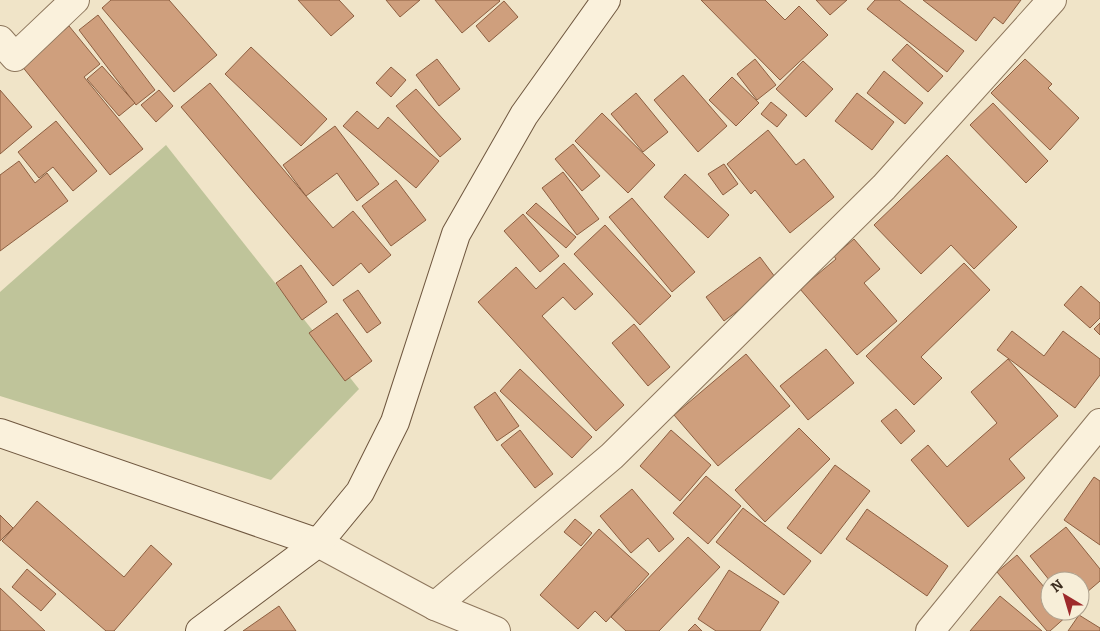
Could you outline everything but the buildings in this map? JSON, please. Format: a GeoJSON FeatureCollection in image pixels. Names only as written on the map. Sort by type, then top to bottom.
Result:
{"type":"FeatureCollection","features":[{"type":"Feature","properties":{"kind":"street"},"geometry":{"type":"LineString","coordinates":[[0,40],[15,57],[75,0]]}},
{"type":"Feature","properties":{"kind":"street"},"geometry":{"type":"LineString","coordinates":[[200,631],[318,543],[360,492],[395,422],[456,234],[524,115],[606,0]]}},
{"type":"Feature","properties":{"kind":"street"},"geometry":{"type":"LineString","coordinates":[[436,606],[619,449],[884,187],[1052,0]]}},
{"type":"Feature","properties":{"kind":"street"},"geometry":{"type":"LineString","coordinates":[[930,631],[1100,423]]}},
{"type":"Feature","properties":{"kind":"street"},"geometry":{"type":"LineString","coordinates":[[0,433],[318,543],[436,606],[496,631]]}},
{"type":"Feature","properties":{"kind":"green space"},"geometry":{"type":"Polygon","coordinates":[[[166,145],[359,389],[271,480],[0,396],[0,292],[166,145]]]}}]}
